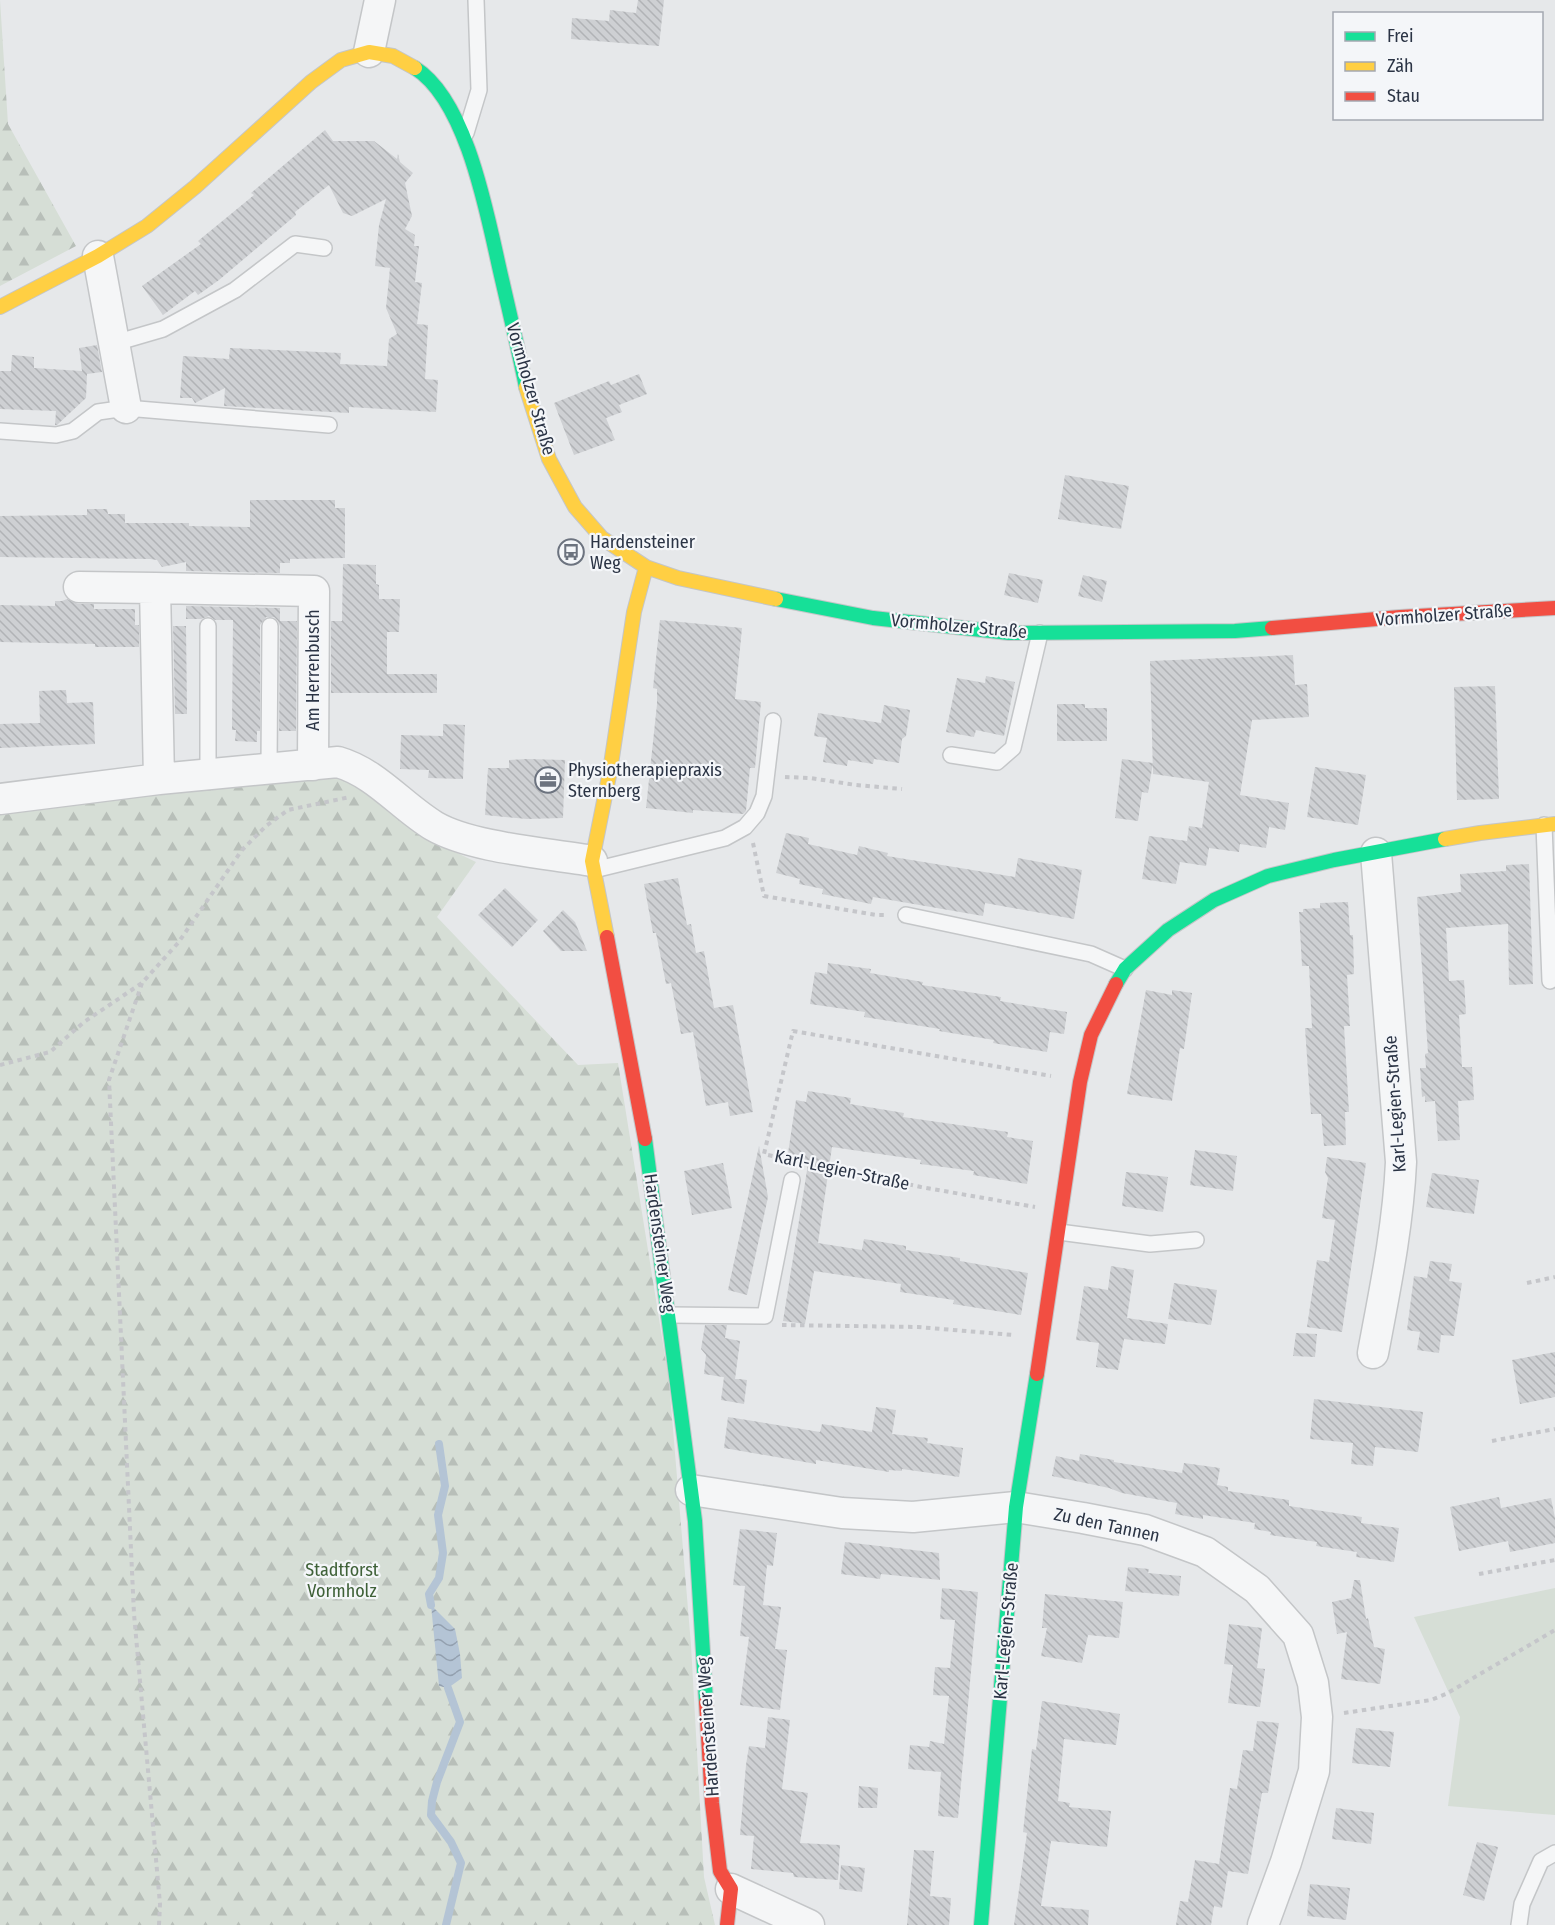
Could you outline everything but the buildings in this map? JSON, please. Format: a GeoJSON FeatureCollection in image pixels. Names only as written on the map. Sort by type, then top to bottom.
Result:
{"type":"FeatureCollection","features":[{"type":"Feature","properties":{"kind":"street"},"geometry":{"type":"LineString","coordinates":[[369,52],[380,0]]}},
{"type":"Feature","properties":{"kind":"street","name":"Vormholzer Straße"},"geometry":{"type":"LineString","coordinates":[[0,307],[98,256],[147,226],[203,180],[311,82],[341,60],[369,52],[393,56],[418,70],[430,83],[450,109],[464,139],[480,183],[530,403],[549,459],[574,507],[602,538],[646,567],[678,578],[728,590],[873,618],[960,629],[1040,633],[1235,631],[1400,617],[1555,608]]}},
{"type":"Feature","properties":{"kind":"street"},"geometry":{"type":"LineString","coordinates":[[98,256],[116,342],[126,408]]}},
{"type":"Feature","properties":{"kind":"street","name":"Hardensteiner Weg"},"geometry":{"type":"LineString","coordinates":[[646,567],[634,612],[593,865],[643,1125],[669,1315],[695,1521],[712,1803],[720,1871],[731,1889]]}},
{"type":"Feature","properties":{"kind":"street","name":"Am Herrenbusch"},"geometry":{"type":"LineString","coordinates":[[79,587],[314,591],[313,765]]}},
{"type":"Feature","properties":{"kind":"street"},"geometry":{"type":"LineString","coordinates":[[155,588],[159,779]]}},
{"type":"Feature","properties":{"kind":"street"},"geometry":{"type":"LineString","coordinates":[[0,800],[159,779],[338,762],[355,766],[434,826],[460,837],[593,865]]}},
{"type":"Feature","properties":{"kind":"street","name":"Karl-Legien-Straße"},"geometry":{"type":"LineString","coordinates":[[981,1925],[1016,1507],[1080,1082],[1091,1035],[1109,996],[1125,969],[1168,930],[1215,900],[1268,876],[1334,860],[1480,833],[1549,824]]}},
{"type":"Feature","properties":{"kind":"street","name":"Karl-Legien-Straße"},"geometry":{"type":"LineString","coordinates":[[1373,1353],[1393,1247],[1399,1204],[1401,1162],[1376,853]]}},
{"type":"Feature","properties":{"kind":"street","name":"Zu den Tannen"},"geometry":{"type":"LineString","coordinates":[[691,1490],[842,1513],[889,1516],[913,1517],[1016,1507],[1145,1530],[1205,1552],[1257,1589],[1298,1635],[1313,1683],[1317,1716],[1314,1771],[1286,1862],[1263,1925]]}},
{"type":"Feature","properties":{"kind":"street"},"geometry":{"type":"LineString","coordinates":[[727,1925],[731,1889],[809,1925]]}},
{"type":"Feature","properties":{"kind":"lane"},"geometry":{"type":"LineString","coordinates":[[464,139],[479,90],[476,0]]}},
{"type":"Feature","properties":{"kind":"lane"},"geometry":{"type":"LineString","coordinates":[[116,342],[163,329],[235,290],[295,244],[324,248]]}},
{"type":"Feature","properties":{"kind":"lane"},"geometry":{"type":"LineString","coordinates":[[0,431],[56,435],[73,430],[98,412],[126,408],[329,425]]}},
{"type":"Feature","properties":{"kind":"lane"},"geometry":{"type":"LineString","coordinates":[[208,626],[208,774]]}},
{"type":"Feature","properties":{"kind":"lane"},"geometry":{"type":"LineString","coordinates":[[269,768],[270,626]]}},
{"type":"Feature","properties":{"kind":"lane"},"geometry":{"type":"LineString","coordinates":[[951,755],[997,762],[1013,748],[1040,633]]}},
{"type":"Feature","properties":{"kind":"lane"},"geometry":{"type":"LineString","coordinates":[[593,865],[725,838],[745,827],[761,804],[773,721]]}},
{"type":"Feature","properties":{"kind":"lane"},"geometry":{"type":"LineString","coordinates":[[1549,824],[1550,981]]}},
{"type":"Feature","properties":{"kind":"lane"},"geometry":{"type":"LineString","coordinates":[[906,915],[1091,954],[1125,969]]}},
{"type":"Feature","properties":{"kind":"lane"},"geometry":{"type":"LineString","coordinates":[[669,1315],[765,1316],[792,1180]]}},
{"type":"Feature","properties":{"kind":"lane"},"geometry":{"type":"LineString","coordinates":[[1059,1232],[1150,1244],[1197,1240]]}},
{"type":"Feature","properties":{"kind":"lane"},"geometry":{"type":"LineString","coordinates":[[1519,1925],[1522,1904],[1541,1861],[1555,1853]]}},
{"type":"Feature","properties":{"kind":"path"},"geometry":{"type":"LineString","coordinates":[[766,776],[810,778],[902,789]]}},
{"type":"Feature","properties":{"kind":"path"},"geometry":{"type":"LineString","coordinates":[[0,1065],[50,1052],[84,1022],[142,982],[178,943],[242,850],[266,826],[288,810],[386,790]]}},
{"type":"Feature","properties":{"kind":"path"},"geometry":{"type":"LineString","coordinates":[[745,827],[753,842],[764,896],[876,915],[906,915]]}},
{"type":"Feature","properties":{"kind":"path"},"geometry":{"type":"LineString","coordinates":[[142,982],[109,1080],[134,1614],[160,1904],[159,1925]]}},
{"type":"Feature","properties":{"kind":"path","name":"Karl-Legien-Straße"},"geometry":{"type":"LineString","coordinates":[[1062,1212],[921,1187],[764,1154],[793,1031],[1080,1082]]}},
{"type":"Feature","properties":{"kind":"path"},"geometry":{"type":"LineString","coordinates":[[1527,1282],[1555,1277]]}},
{"type":"Feature","properties":{"kind":"path"},"geometry":{"type":"LineString","coordinates":[[805,1326],[918,1327],[1042,1338]]}},
{"type":"Feature","properties":{"kind":"path"},"geometry":{"type":"LineString","coordinates":[[1492,1441],[1555,1429]]}},
{"type":"Feature","properties":{"kind":"path"},"geometry":{"type":"LineString","coordinates":[[1479,1574],[1555,1560]]}},
{"type":"Feature","properties":{"kind":"path"},"geometry":{"type":"LineString","coordinates":[[1317,1716],[1431,1700],[1446,1694],[1555,1630]]}},
{"type":"Feature","properties":{"kind":"green space"},"geometry":{"type":"Polygon","coordinates":[[[0,0],[8,124],[76,246],[0,286],[0,0]]]}},
{"type":"Feature","properties":{"kind":"green space","name":"Stadtforst Vormholz"},"geometry":{"type":"Polygon","coordinates":[[[338,772],[449,849],[476,862],[437,917],[578,1065],[618,1063],[669,1381],[691,1645],[704,1877],[715,1925],[0,1925],[0,815],[338,772]]]}},
{"type":"Feature","properties":{"kind":"green space"},"geometry":{"type":"Polygon","coordinates":[[[1555,1588],[1555,1815],[1448,1806],[1460,1717],[1414,1617],[1555,1588]]]}},
{"type":"Feature","properties":{"kind":"water"},"geometry":{"type":"Polygon","coordinates":[[[431,1605],[455,1629],[462,1678],[448,1688],[439,1686],[431,1605]]]}},
{"type":"Feature","properties":{"kind":"waterway"},"geometry":{"type":"LineString","coordinates":[[431,1605],[429,1594],[439,1578],[443,1553],[438,1515],[445,1486],[439,1444]]}},
{"type":"Feature","properties":{"kind":"waterway"},"geometry":{"type":"LineString","coordinates":[[446,1925],[461,1863],[451,1842],[431,1815],[437,1782],[460,1722],[448,1688]]}},
{"type":"Feature","properties":{"kind":"traffic: fast"},"geometry":{"type":"LineString","coordinates":[[415,68],[433,84],[448,106],[472,160],[489,220],[526,387]]}},
{"type":"Feature","properties":{"kind":"traffic: fast"},"geometry":{"type":"LineString","coordinates":[[776,599],[873,618],[1009,633],[1235,631],[1272,628]]}},
{"type":"Feature","properties":{"kind":"traffic: fast"},"geometry":{"type":"LineString","coordinates":[[1116,984],[1125,969],[1168,930],[1214,900],[1268,876],[1334,860],[1445,839]]}},
{"type":"Feature","properties":{"kind":"traffic: fast"},"geometry":{"type":"LineString","coordinates":[[645,1139],[695,1521],[706,1702]]}},
{"type":"Feature","properties":{"kind":"traffic: fast"},"geometry":{"type":"LineString","coordinates":[[981,1925],[1016,1507],[1037,1374]]}},
{"type":"Feature","properties":{"kind":"traffic: slow"},"geometry":{"type":"LineString","coordinates":[[0,307],[98,256],[147,226],[195,187],[311,82],[341,60],[369,52],[393,56],[415,68]]}},
{"type":"Feature","properties":{"kind":"traffic: slow"},"geometry":{"type":"LineString","coordinates":[[526,387],[549,459],[575,507],[602,538],[646,567],[678,578],[776,599]]}},
{"type":"Feature","properties":{"kind":"traffic: slow"},"geometry":{"type":"LineString","coordinates":[[607,937],[592,861],[610,771],[634,612],[646,567]]}},
{"type":"Feature","properties":{"kind":"traffic: slow"},"geometry":{"type":"LineString","coordinates":[[1445,839],[1555,824]]}},
{"type":"Feature","properties":{"kind":"traffic: jam"},"geometry":{"type":"LineString","coordinates":[[1272,628],[1400,617],[1555,608]]}},
{"type":"Feature","properties":{"kind":"traffic: jam"},"geometry":{"type":"LineString","coordinates":[[607,937],[645,1139]]}},
{"type":"Feature","properties":{"kind":"traffic: jam"},"geometry":{"type":"LineString","coordinates":[[1037,1374],[1080,1082],[1091,1035],[1116,984]]}},
{"type":"Feature","properties":{"kind":"traffic: jam"},"geometry":{"type":"LineString","coordinates":[[706,1702],[712,1803],[720,1871],[731,1889],[727,1925]]}},
{"type":"Feature","properties":{"kind":"place","name":"Hardensteiner Weg"},"geometry":{"type":"Point","coordinates":[571,552]}},
{"type":"Feature","properties":{"kind":"place","name":"Physiotherapiepraxis Sternberg"},"geometry":{"type":"Point","coordinates":[548,780]}}]}
